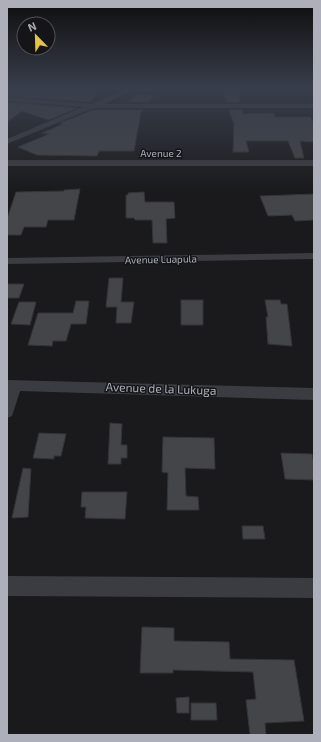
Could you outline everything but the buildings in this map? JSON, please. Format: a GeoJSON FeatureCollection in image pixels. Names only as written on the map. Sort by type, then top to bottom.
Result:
{"type":"FeatureCollection","features":[{"type":"Feature","properties":{"kind":"street"},"geometry":{"type":"LineString","coordinates":[[9,140],[52,123]]}},
{"type":"Feature","properties":{"kind":"street","name":"Avenue 2"},"geometry":{"type":"LineString","coordinates":[[7,163],[314,163]]}},
{"type":"Feature","properties":{"kind":"street","name":"Avenue Luapula"},"geometry":{"type":"LineString","coordinates":[[7,261],[314,256]]}},
{"type":"Feature","properties":{"kind":"street"},"geometry":{"type":"LineString","coordinates":[[7,412],[10,385]]}},
{"type":"Feature","properties":{"kind":"street","name":"Avenue de la Lukuga"},"geometry":{"type":"LineString","coordinates":[[10,385],[314,394]]}},
{"type":"Feature","properties":{"kind":"street"},"geometry":{"type":"LineString","coordinates":[[7,586],[314,588]]}}]}
